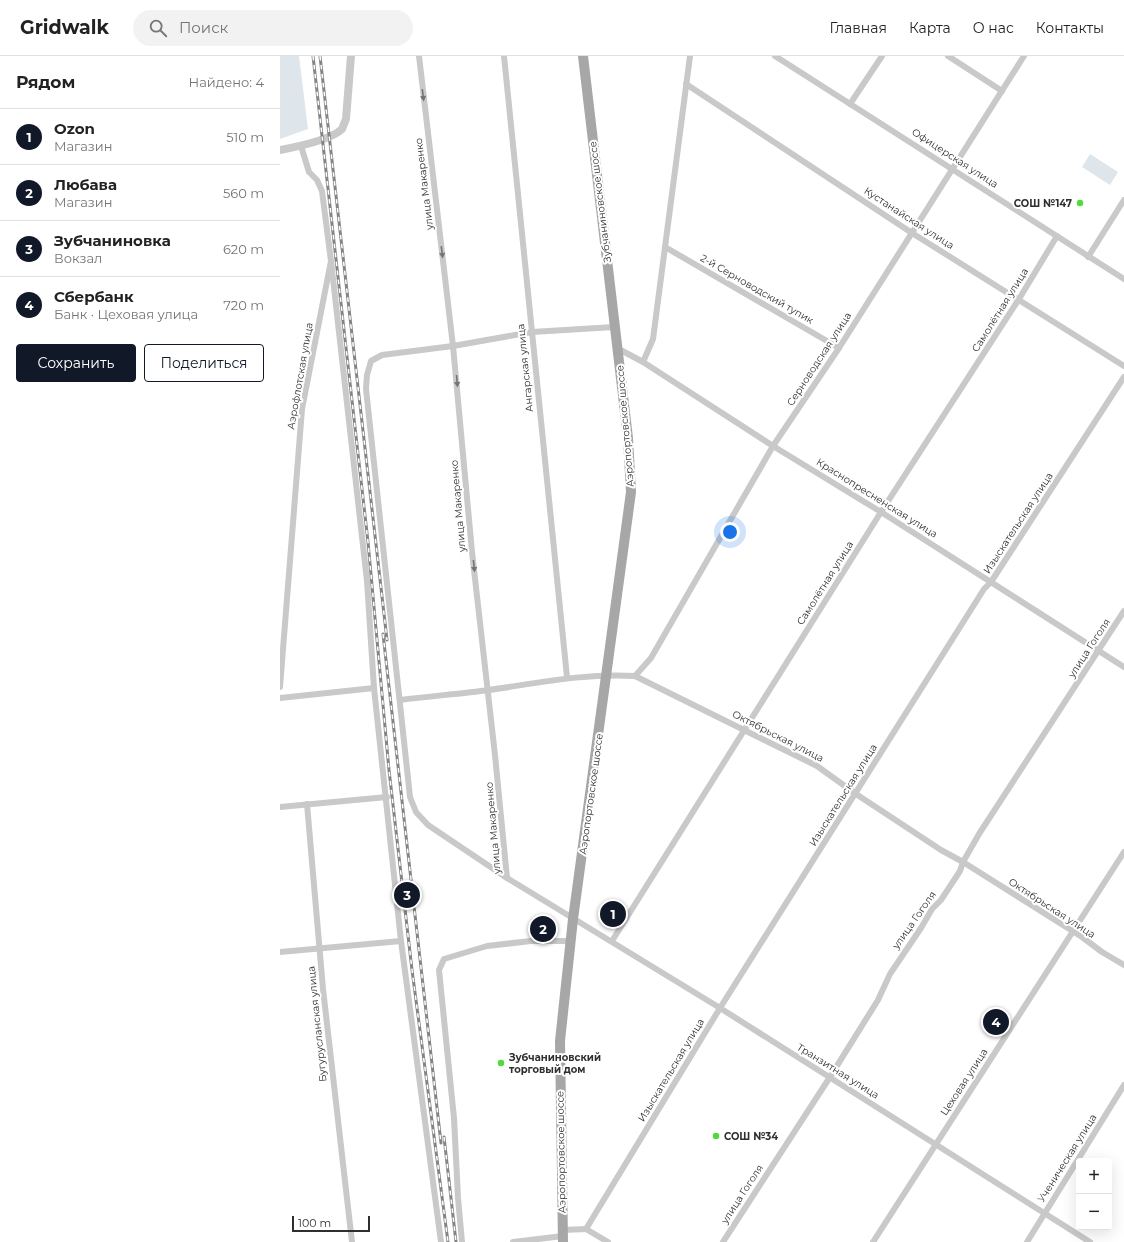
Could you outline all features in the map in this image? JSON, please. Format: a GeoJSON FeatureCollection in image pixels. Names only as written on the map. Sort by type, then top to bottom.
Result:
{"type":"FeatureCollection","features":[{"type":"Feature","properties":{"kind":"main road","name":"Зубчаниновское шоссе"},"geometry":{"type":"LineString","coordinates":[[583,56],[617,348]]}},
{"type":"Feature","properties":{"kind":"main road","name":"Аэропортовское шоссе"},"geometry":{"type":"LineString","coordinates":[[563,1236],[560,1041],[570,941],[631,492],[628,445],[617,348]]}},
{"type":"Feature","properties":{"kind":"street"},"geometry":{"type":"LineString","coordinates":[[280,150],[301,146],[329,137],[342,130],[346,119],[351,56]]}},
{"type":"Feature","properties":{"kind":"street","name":"улица Макаренко"},"geometry":{"type":"LineString","coordinates":[[419,56],[453,346],[472,552],[507,878],[573,918]]}},
{"type":"Feature","properties":{"kind":"street","name":"Ангарская улица"},"geometry":{"type":"LineString","coordinates":[[504,56],[567,677]]}},
{"type":"Feature","properties":{"kind":"street"},"geometry":{"type":"LineString","coordinates":[[643,362],[653,339],[690,56]]}},
{"type":"Feature","properties":{"kind":"street","name":"Офицерская улица"},"geometry":{"type":"LineString","coordinates":[[775,56],[1124,279]]}},
{"type":"Feature","properties":{"kind":"street"},"geometry":{"type":"LineString","coordinates":[[850,104],[882,56]]}},
{"type":"Feature","properties":{"kind":"street"},"geometry":{"type":"LineString","coordinates":[[948,56],[1002,91]]}},
{"type":"Feature","properties":{"kind":"street","name":"Серноводская улица"},"geometry":{"type":"LineString","coordinates":[[635,676],[651,658],[773,446],[839,348],[954,169],[1024,56]]}},
{"type":"Feature","properties":{"kind":"street","name":"Кустанайская улица"},"geometry":{"type":"LineString","coordinates":[[686,84],[912,234],[1019,299],[1124,366]]}},
{"type":"Feature","properties":{"kind":"street","name":"Аэрофлотская улица"},"geometry":{"type":"LineString","coordinates":[[280,687],[302,409],[331,261],[322,191],[317,180],[308,172],[301,146]]}},
{"type":"Feature","properties":{"kind":"street"},"geometry":{"type":"LineString","coordinates":[[1088,256],[1124,200]]}},
{"type":"Feature","properties":{"kind":"street","name":"Самолётная улица"},"geometry":{"type":"LineString","coordinates":[[612,941],[744,729],[1019,299],[1057,236]]}},
{"type":"Feature","properties":{"kind":"street","name":"2-й Серноводский тупик"},"geometry":{"type":"LineString","coordinates":[[665,248],[839,348]]}},
{"type":"Feature","properties":{"kind":"street"},"geometry":{"type":"LineString","coordinates":[[331,261],[367,581],[374,688],[387,797],[401,941],[441,1242]]}},
{"type":"Feature","properties":{"kind":"street"},"geometry":{"type":"LineString","coordinates":[[507,878],[428,824],[416,812],[410,798],[366,390],[367,375],[371,361],[382,355],[453,346],[532,332],[614,326]]}},
{"type":"Feature","properties":{"kind":"street","name":"Краснопресненская улица"},"geometry":{"type":"LineString","coordinates":[[617,348],[643,362],[773,446],[882,512],[1098,652],[1124,667]]}},
{"type":"Feature","properties":{"kind":"street","name":"Изыскательская улица"},"geometry":{"type":"LineString","coordinates":[[586,1229],[720,1008],[984,589],[991,582],[1124,377]]}},
{"type":"Feature","properties":{"kind":"street","name":"улица Гоголя"},"geometry":{"type":"LineString","coordinates":[[723,1242],[878,1000],[890,974],[932,909],[941,900],[960,871],[963,862],[1020,771],[1124,611]]}},
{"type":"Feature","properties":{"kind":"street","name":"Октябрьская улица"},"geometry":{"type":"LineString","coordinates":[[400,700],[488,690],[567,677],[607,674],[635,676],[817,766],[856,794],[941,850],[963,862],[1073,931],[1102,952],[1124,965]]}},
{"type":"Feature","properties":{"kind":"street"},"geometry":{"type":"LineString","coordinates":[[280,698],[374,688]]}},
{"type":"Feature","properties":{"kind":"street"},"geometry":{"type":"LineString","coordinates":[[280,807],[387,797]]}},
{"type":"Feature","properties":{"kind":"street","name":"Бугурусланская улица"},"geometry":{"type":"LineString","coordinates":[[307,804],[319,947],[352,1242]]}},
{"type":"Feature","properties":{"kind":"street","name":"Цеховая улица"},"geometry":{"type":"LineString","coordinates":[[873,1242],[1124,852]]}},
{"type":"Feature","properties":{"kind":"street","name":"Транзитная улица"},"geometry":{"type":"LineString","coordinates":[[573,918],[720,1008],[1090,1242]]}},
{"type":"Feature","properties":{"kind":"street"},"geometry":{"type":"LineString","coordinates":[[280,952],[319,947],[401,941]]}},
{"type":"Feature","properties":{"kind":"street"},"geometry":{"type":"LineString","coordinates":[[462,1242],[454,1118],[439,970],[444,959],[486,946],[531,941],[570,941]]}},
{"type":"Feature","properties":{"kind":"street","name":"Ученическая улица"},"geometry":{"type":"LineString","coordinates":[[1027,1242],[1124,1085]]}},
{"type":"Feature","properties":{"kind":"street"},"geometry":{"type":"LineString","coordinates":[[513,1242],[563,1236],[586,1229],[608,1242]]}},
{"type":"Feature","properties":{"kind":"shaded area"},"geometry":{"type":"Polygon","coordinates":[[[280,56],[299,56],[308,129],[280,139],[280,56]]]}},
{"type":"Feature","properties":{"kind":"shaded area"},"geometry":{"type":"Polygon","coordinates":[[[1090,154],[1118,172],[1110,185],[1082,167],[1090,154]]]}},
{"type":"Feature","properties":{"kind":"railway"},"geometry":{"type":"LineString","coordinates":[[313,56],[368,542],[389,770],[412,970],[448,1242]]}},
{"type":"Feature","properties":{"kind":"railway"},"geometry":{"type":"LineString","coordinates":[[320,56],[387,640]]}},
{"type":"Feature","properties":{"kind":"railway"},"geometry":{"type":"LineString","coordinates":[[383,634],[441,1143]]}},
{"type":"Feature","properties":{"kind":"railway"},"geometry":{"type":"LineString","coordinates":[[444,1137],[456,1242]]}},
{"type":"Feature","properties":{"kind":"place","name":"СОШ №147"},"geometry":{"type":"Point","coordinates":[1080,203]}},
{"type":"Feature","properties":{"kind":"place","name":"Зубчаниновка"},"geometry":{"type":"Point","coordinates":[407,895]}},
{"type":"Feature","properties":{"kind":"place","name":"Ozon"},"geometry":{"type":"Point","coordinates":[613,914]}},
{"type":"Feature","properties":{"kind":"place","name":"Любава"},"geometry":{"type":"Point","coordinates":[543,929]}},
{"type":"Feature","properties":{"kind":"place","name":"Сбербанк"},"geometry":{"type":"Point","coordinates":[996,1022]}},
{"type":"Feature","properties":{"kind":"place","name":"Зубчаниновский торговый дом"},"geometry":{"type":"Point","coordinates":[501,1063]}},
{"type":"Feature","properties":{"kind":"place","name":"СОШ №34"},"geometry":{"type":"Point","coordinates":[716,1136]}}]}
